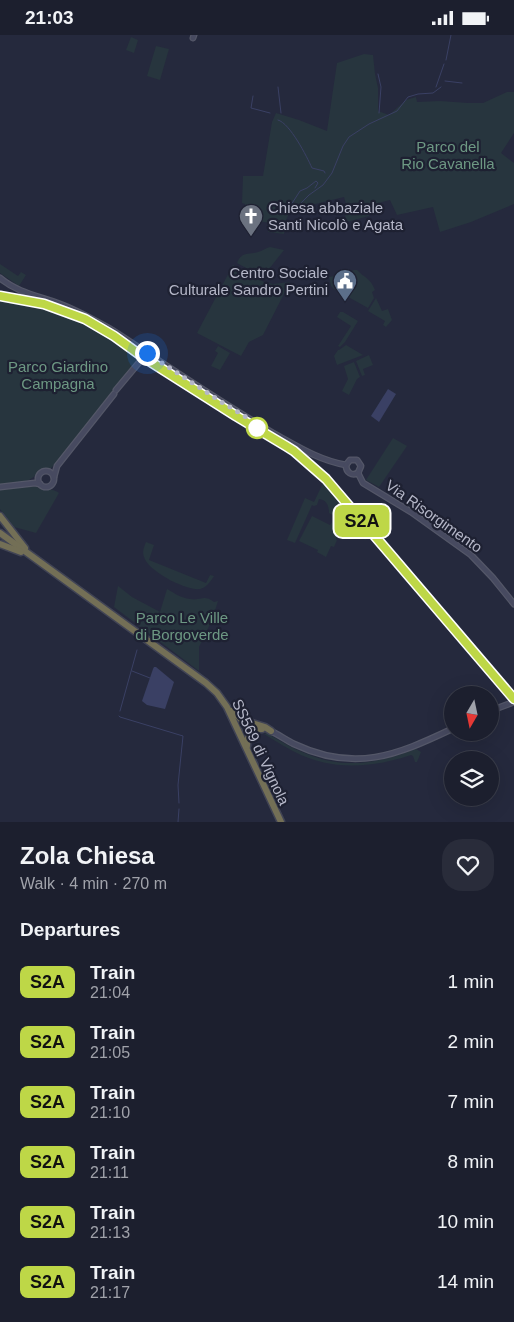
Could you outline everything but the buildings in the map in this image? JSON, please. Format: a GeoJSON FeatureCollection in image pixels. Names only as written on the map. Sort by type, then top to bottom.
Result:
{"type":"FeatureCollection","features":[{"type":"Feature","properties":{"kind":"highway"},"geometry":{"type":"LineString","coordinates":[[0,516],[34,558]]}},
{"type":"Feature","properties":{"kind":"highway","name":"SS569 di Vignola"},"geometry":{"type":"LineString","coordinates":[[0,533],[206,683],[217,693],[227,707],[281,822]]}},
{"type":"Feature","properties":{"kind":"highway"},"geometry":{"type":"LineString","coordinates":[[0,544],[34,558]]}},
{"type":"Feature","properties":{"kind":"highway"},"geometry":{"type":"LineString","coordinates":[[227,707],[242,720],[265,727],[271,731]]}},
{"type":"Feature","properties":{"kind":"highway"},"geometry":{"type":"LineString","coordinates":[[249,755],[247,741],[251,732],[259,729],[271,731]]}},
{"type":"Feature","properties":{"kind":"main road"},"geometry":{"type":"LineString","coordinates":[[0,278],[13,288],[24,293],[52,301],[79,312],[112,330],[226,405],[260,425],[321,459],[346,465]]}},
{"type":"Feature","properties":{"kind":"main road"},"geometry":{"type":"LineString","coordinates":[[0,487],[28,484],[40,484],[44,487],[50,486],[53,483],[58,466],[147,353]]}},
{"type":"Feature","properties":{"kind":"main road"},"geometry":{"type":"LineString","coordinates":[[350,460],[357,460],[361,466],[360,471],[354,475],[349,473],[346,465],[350,460]]}},
{"type":"Feature","properties":{"kind":"main road"},"geometry":{"type":"LineString","coordinates":[[28,484],[42,473],[58,466]]}},
{"type":"Feature","properties":{"kind":"main road"},"geometry":{"type":"LineString","coordinates":[[47,472],[51,473],[54,477]]}},
{"type":"Feature","properties":{"kind":"main road","name":"Via Risorgimento"},"geometry":{"type":"LineString","coordinates":[[358,473],[363,483],[412,512],[470,555],[493,578],[514,604]]}},
{"type":"Feature","properties":{"kind":"main road"},"geometry":{"type":"LineString","coordinates":[[39,477],[40,484]]}},
{"type":"Feature","properties":{"kind":"main road"},"geometry":{"type":"LineString","coordinates":[[499,708],[514,702]]}},
{"type":"Feature","properties":{"kind":"main road"},"geometry":{"type":"LineString","coordinates":[[271,731],[294,744],[314,752],[355,759],[375,758],[397,753],[444,733]]}},
{"type":"Feature","properties":{"kind":"green space"},"geometry":{"type":"Polygon","coordinates":[[[131,37],[138,40],[134,53],[126,50],[131,37]]]}},
{"type":"Feature","properties":{"kind":"green space"},"geometry":{"type":"Polygon","coordinates":[[[156,46],[169,49],[160,80],[147,76],[156,46]]]}},
{"type":"Feature","properties":{"kind":"green space","name":"Parco del Rio Cavanella"},"geometry":{"type":"Polygon","coordinates":[[[364,54],[373,55],[378,88],[378,111],[389,115],[406,100],[416,97],[417,102],[483,103],[507,92],[514,92],[514,133],[501,153],[514,163],[514,204],[471,222],[440,232],[433,207],[397,215],[390,200],[366,206],[369,216],[347,222],[344,212],[348,211],[344,197],[291,209],[286,220],[284,234],[268,232],[269,223],[259,221],[254,226],[242,225],[245,204],[242,203],[243,176],[263,176],[272,122],[276,113],[327,131],[337,63],[364,54]]]}},
{"type":"Feature","properties":{"kind":"green space"},"geometry":{"type":"Polygon","coordinates":[[[270,247],[284,250],[269,269],[266,279],[237,263],[243,255],[270,247]]]}},
{"type":"Feature","properties":{"kind":"green space"},"geometry":{"type":"Polygon","coordinates":[[[0,264],[18,276],[21,272],[26,275],[19,286],[0,273],[0,264]]]}},
{"type":"Feature","properties":{"kind":"green space"},"geometry":{"type":"Polygon","coordinates":[[[233,265],[264,282],[273,284],[290,282],[263,335],[249,342],[241,356],[197,333],[233,265]]]}},
{"type":"Feature","properties":{"kind":"green space"},"geometry":{"type":"Polygon","coordinates":[[[357,270],[368,279],[375,290],[372,292],[374,298],[368,308],[331,286],[329,277],[357,270]]]}},
{"type":"Feature","properties":{"kind":"green space"},"geometry":{"type":"Polygon","coordinates":[[[376,298],[382,311],[388,309],[392,320],[386,327],[383,325],[385,321],[368,311],[376,298]]]}},
{"type":"Feature","properties":{"kind":"green space","name":"Parco Giardino Campagna"},"geometry":{"type":"Polygon","coordinates":[[[0,299],[43,307],[83,324],[142,358],[95,418],[91,419],[50,469],[44,470],[29,480],[11,485],[20,488],[36,486],[59,493],[36,533],[14,527],[0,509],[0,490],[6,488],[0,488],[0,299]]]}},
{"type":"Feature","properties":{"kind":"green space"},"geometry":{"type":"Polygon","coordinates":[[[340,312],[358,321],[340,347],[338,346],[351,326],[337,317],[340,312]]]}},
{"type":"Feature","properties":{"kind":"green space"},"geometry":{"type":"Polygon","coordinates":[[[346,345],[363,355],[337,365],[334,356],[338,350],[346,345]]]}},
{"type":"Feature","properties":{"kind":"green space"},"geometry":{"type":"Polygon","coordinates":[[[218,346],[230,353],[220,370],[211,366],[218,353],[215,351],[218,346]]]}},
{"type":"Feature","properties":{"kind":"green space"},"geometry":{"type":"Polygon","coordinates":[[[369,355],[373,365],[363,369],[365,375],[362,376],[356,361],[369,355]]]}},
{"type":"Feature","properties":{"kind":"green space"},"geometry":{"type":"Polygon","coordinates":[[[354,362],[360,377],[357,379],[349,395],[342,391],[348,379],[344,366],[354,362]]]}},
{"type":"Feature","properties":{"kind":"green space"},"geometry":{"type":"Polygon","coordinates":[[[393,438],[407,446],[379,487],[366,480],[393,438]]]}},
{"type":"Feature","properties":{"kind":"green space"},"geometry":{"type":"Polygon","coordinates":[[[324,481],[369,533],[365,541],[360,525],[350,520],[347,526],[337,521],[338,518],[329,513],[326,502],[319,499],[317,505],[312,505],[295,543],[287,540],[305,498],[314,502],[324,481]]]}},
{"type":"Feature","properties":{"kind":"green space"},"geometry":{"type":"Polygon","coordinates":[[[312,516],[330,525],[333,521],[345,527],[340,536],[337,537],[334,547],[331,546],[326,557],[317,552],[318,550],[299,541],[312,516]]]}},
{"type":"Feature","properties":{"kind":"green space"},"geometry":{"type":"Polygon","coordinates":[[[146,542],[154,545],[149,560],[206,583],[210,575],[214,576],[206,586],[200,589],[186,587],[168,579],[152,568],[144,557],[143,553],[146,542]]]}},
{"type":"Feature","properties":{"kind":"green space","name":"Parco Le Ville di Borgoverde"},"geometry":{"type":"Polygon","coordinates":[[[118,586],[132,597],[160,612],[167,589],[187,598],[205,598],[214,602],[218,601],[212,620],[199,647],[199,671],[114,607],[118,586]]]}},
{"type":"Feature","properties":{"kind":"green space"},"geometry":{"type":"Polygon","coordinates":[[[267,733],[305,753],[339,762],[375,761],[416,749],[421,752],[417,762],[415,762],[411,755],[384,762],[342,765],[315,760],[301,755],[264,734],[267,733]]]}},
{"type":"Feature","properties":{"kind":"water"},"geometry":{"type":"Polygon","coordinates":[[[388,389],[396,394],[379,422],[371,416],[388,389]]]}},
{"type":"Feature","properties":{"kind":"water"},"geometry":{"type":"Polygon","coordinates":[[[154,667],[174,682],[165,709],[147,705],[142,701],[154,667]]]}},
{"type":"Feature","properties":{"kind":"waterway"},"geometry":{"type":"LineString","coordinates":[[446,60],[451,35]]}},
{"type":"Feature","properties":{"kind":"waterway"},"geometry":{"type":"LineString","coordinates":[[436,87],[444,64]]}},
{"type":"Feature","properties":{"kind":"waterway"},"geometry":{"type":"LineString","coordinates":[[378,74],[381,87],[379,113]]}},
{"type":"Feature","properties":{"kind":"waterway"},"geometry":{"type":"LineString","coordinates":[[445,81],[462,83]]}},
{"type":"Feature","properties":{"kind":"waterway"},"geometry":{"type":"LineString","coordinates":[[278,87],[281,113]]}},
{"type":"Feature","properties":{"kind":"waterway"},"geometry":{"type":"LineString","coordinates":[[298,206],[323,185],[332,173],[343,146],[349,137],[369,124],[397,111],[408,97],[433,93],[441,87]]}},
{"type":"Feature","properties":{"kind":"waterway"},"geometry":{"type":"LineString","coordinates":[[253,96],[251,108],[270,113]]}},
{"type":"Feature","properties":{"kind":"waterway"},"geometry":{"type":"LineString","coordinates":[[278,120],[283,122],[293,134],[312,168],[324,171],[325,173]]}},
{"type":"Feature","properties":{"kind":"waterway"},"geometry":{"type":"LineString","coordinates":[[289,208],[300,191],[316,181],[318,183],[315,188]]}},
{"type":"Feature","properties":{"kind":"waterway"},"geometry":{"type":"LineString","coordinates":[[120,711],[137,650]]}},
{"type":"Feature","properties":{"kind":"waterway"},"geometry":{"type":"LineString","coordinates":[[132,671],[150,678]]}},
{"type":"Feature","properties":{"kind":"waterway"},"geometry":{"type":"LineString","coordinates":[[119,716],[183,736],[178,785],[179,803]]}},
{"type":"Feature","properties":{"kind":"waterway"},"geometry":{"type":"LineString","coordinates":[[178,822],[179,809]]}},
{"type":"Feature","properties":{"kind":"railway"},"geometry":{"type":"LineString","coordinates":[[0,296],[44,304],[85,320],[294,451],[326,479],[514,699]]}},
{"type":"Feature","properties":{"kind":"train","name":"S2A"},"geometry":{"type":"LineString","coordinates":[[0,296],[44,304],[85,319],[294,451],[326,479],[514,699]]}},
{"type":"Feature","properties":{"kind":"place","name":"Chiesa abbaziale Santi Nicolò e Agata"},"geometry":{"type":"Point","coordinates":[251,237]}},
{"type":"Feature","properties":{"kind":"place","name":"Centro Sociale Culturale Sandro Pertini"},"geometry":{"type":"Point","coordinates":[345,302]}},
{"type":"Feature","properties":{"kind":"route"},"geometry":{"type":"LineString","coordinates":[[147,353],[254,422],[257,428]]}}]}
